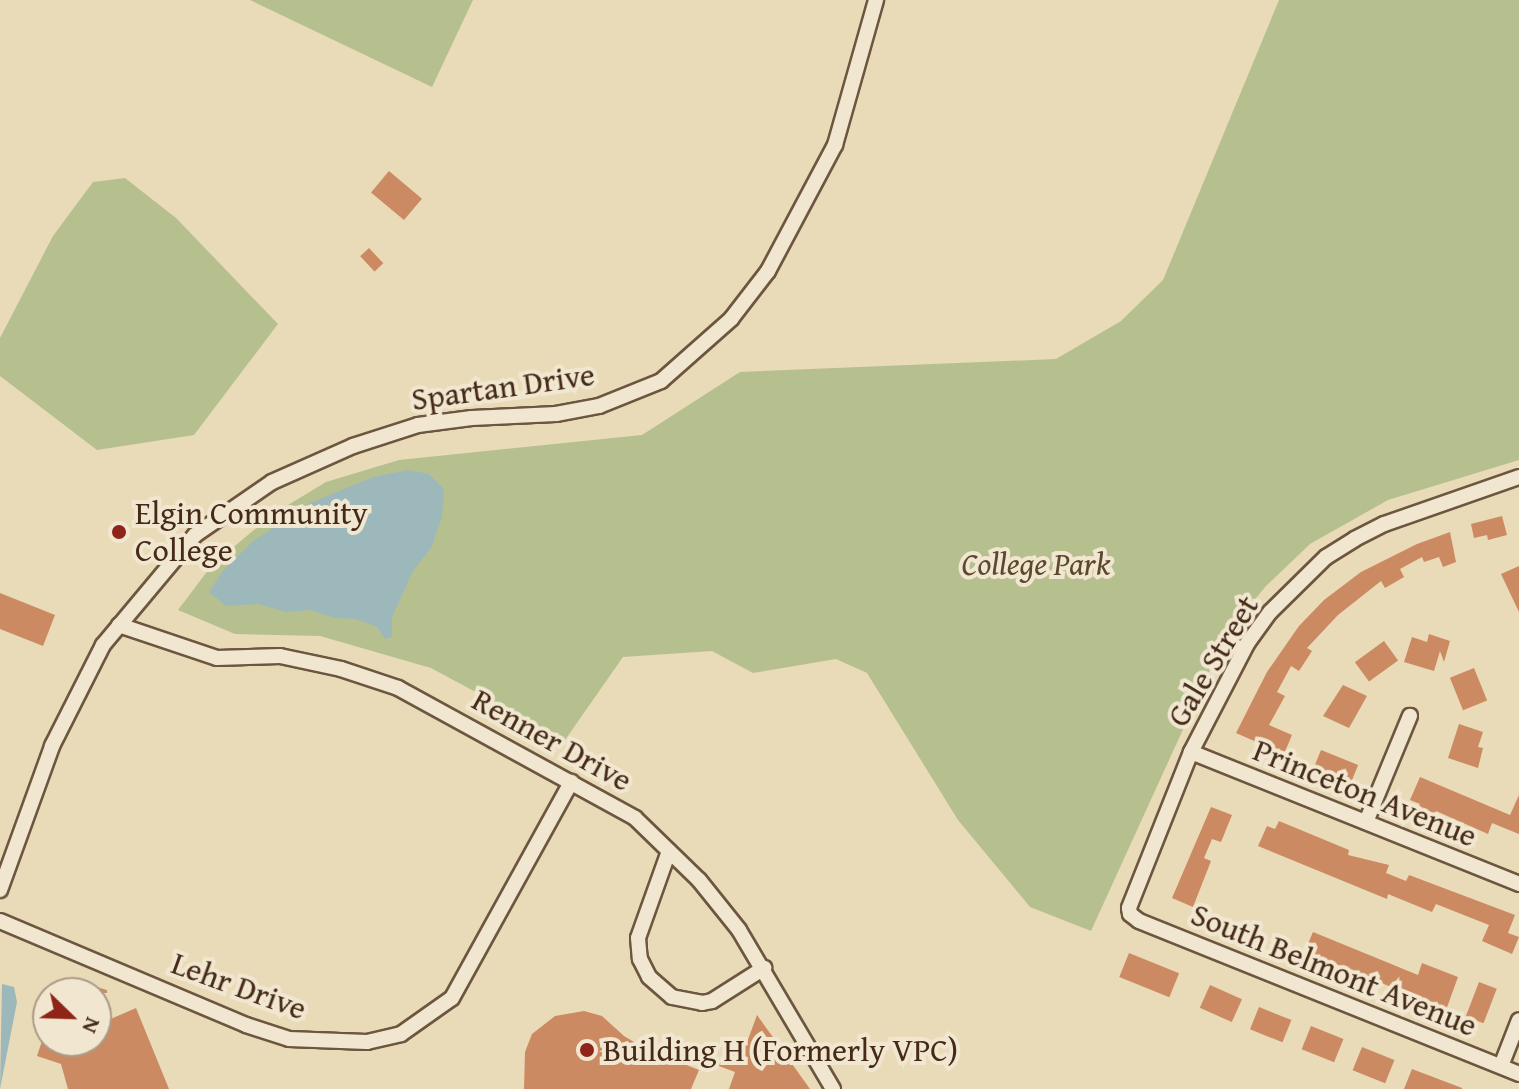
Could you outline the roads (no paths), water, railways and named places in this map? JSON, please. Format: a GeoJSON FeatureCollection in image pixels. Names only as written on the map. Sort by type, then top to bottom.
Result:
{"type":"FeatureCollection","features":[{"type":"Feature","properties":{"kind":"street","name":"Spartan Drive"},"geometry":{"type":"LineString","coordinates":[[0,890],[52,746],[103,645],[195,535],[272,482],[353,446],[418,425],[472,418],[556,414],[599,406],[661,381],[731,319],[768,271],[835,145],[876,0]]}},
{"type":"Feature","properties":{"kind":"street","name":"Gale Street"},"geometry":{"type":"LineString","coordinates":[[1130,914],[1131,902],[1191,752],[1247,644],[1270,612],[1326,557],[1384,524],[1519,477]]}},
{"type":"Feature","properties":{"kind":"street","name":"Renner Drive"},"geometry":{"type":"LineString","coordinates":[[119,625],[217,658],[280,656],[341,669],[398,688],[635,818],[699,880],[764,968],[808,1052],[833,1089]]}},
{"type":"Feature","properties":{"kind":"street"},"geometry":{"type":"LineString","coordinates":[[1366,822],[1410,716]]}},
{"type":"Feature","properties":{"kind":"street","name":"Princeton Avenue"},"geometry":{"type":"LineString","coordinates":[[1191,752],[1519,884]]}},
{"type":"Feature","properties":{"kind":"street","name":"Lehr Drive"},"geometry":{"type":"LineString","coordinates":[[0,921],[246,1025],[289,1039],[367,1042],[401,1034],[452,998],[571,782]]}},
{"type":"Feature","properties":{"kind":"street"},"geometry":{"type":"LineString","coordinates":[[669,851],[638,938],[640,959],[649,977],[672,997],[702,1003],[712,1001],[764,968]]}},
{"type":"Feature","properties":{"kind":"street","name":"South Belmont Avenue"},"geometry":{"type":"LineString","coordinates":[[1130,914],[1222,955],[1519,1074]]}},
{"type":"Feature","properties":{"kind":"street"},"geometry":{"type":"LineString","coordinates":[[1501,1066],[1519,1020]]}},
{"type":"Feature","properties":{"kind":"water"},"geometry":{"type":"Polygon","coordinates":[[[408,470],[429,474],[444,489],[442,517],[431,548],[413,571],[392,617],[392,637],[385,639],[377,627],[356,619],[334,618],[310,610],[286,612],[258,604],[226,606],[209,592],[222,572],[252,542],[308,504],[373,477],[408,470]]]}},
{"type":"Feature","properties":{"kind":"water"},"geometry":{"type":"Polygon","coordinates":[[[2,984],[14,987],[17,1002],[0,1089],[2,984]]]}},
{"type":"Feature","properties":{"kind":"place","name":"Elgin Community College"},"geometry":{"type":"Point","coordinates":[119,532]}},
{"type":"Feature","properties":{"kind":"place","name":"Building H (Formerly VPC)"},"geometry":{"type":"Point","coordinates":[587,1050]}},
{"type":"Feature","properties":{"kind":"park label","name":"College Park"},"geometry":{"type":"Point","coordinates":[1036,564]}}]}
